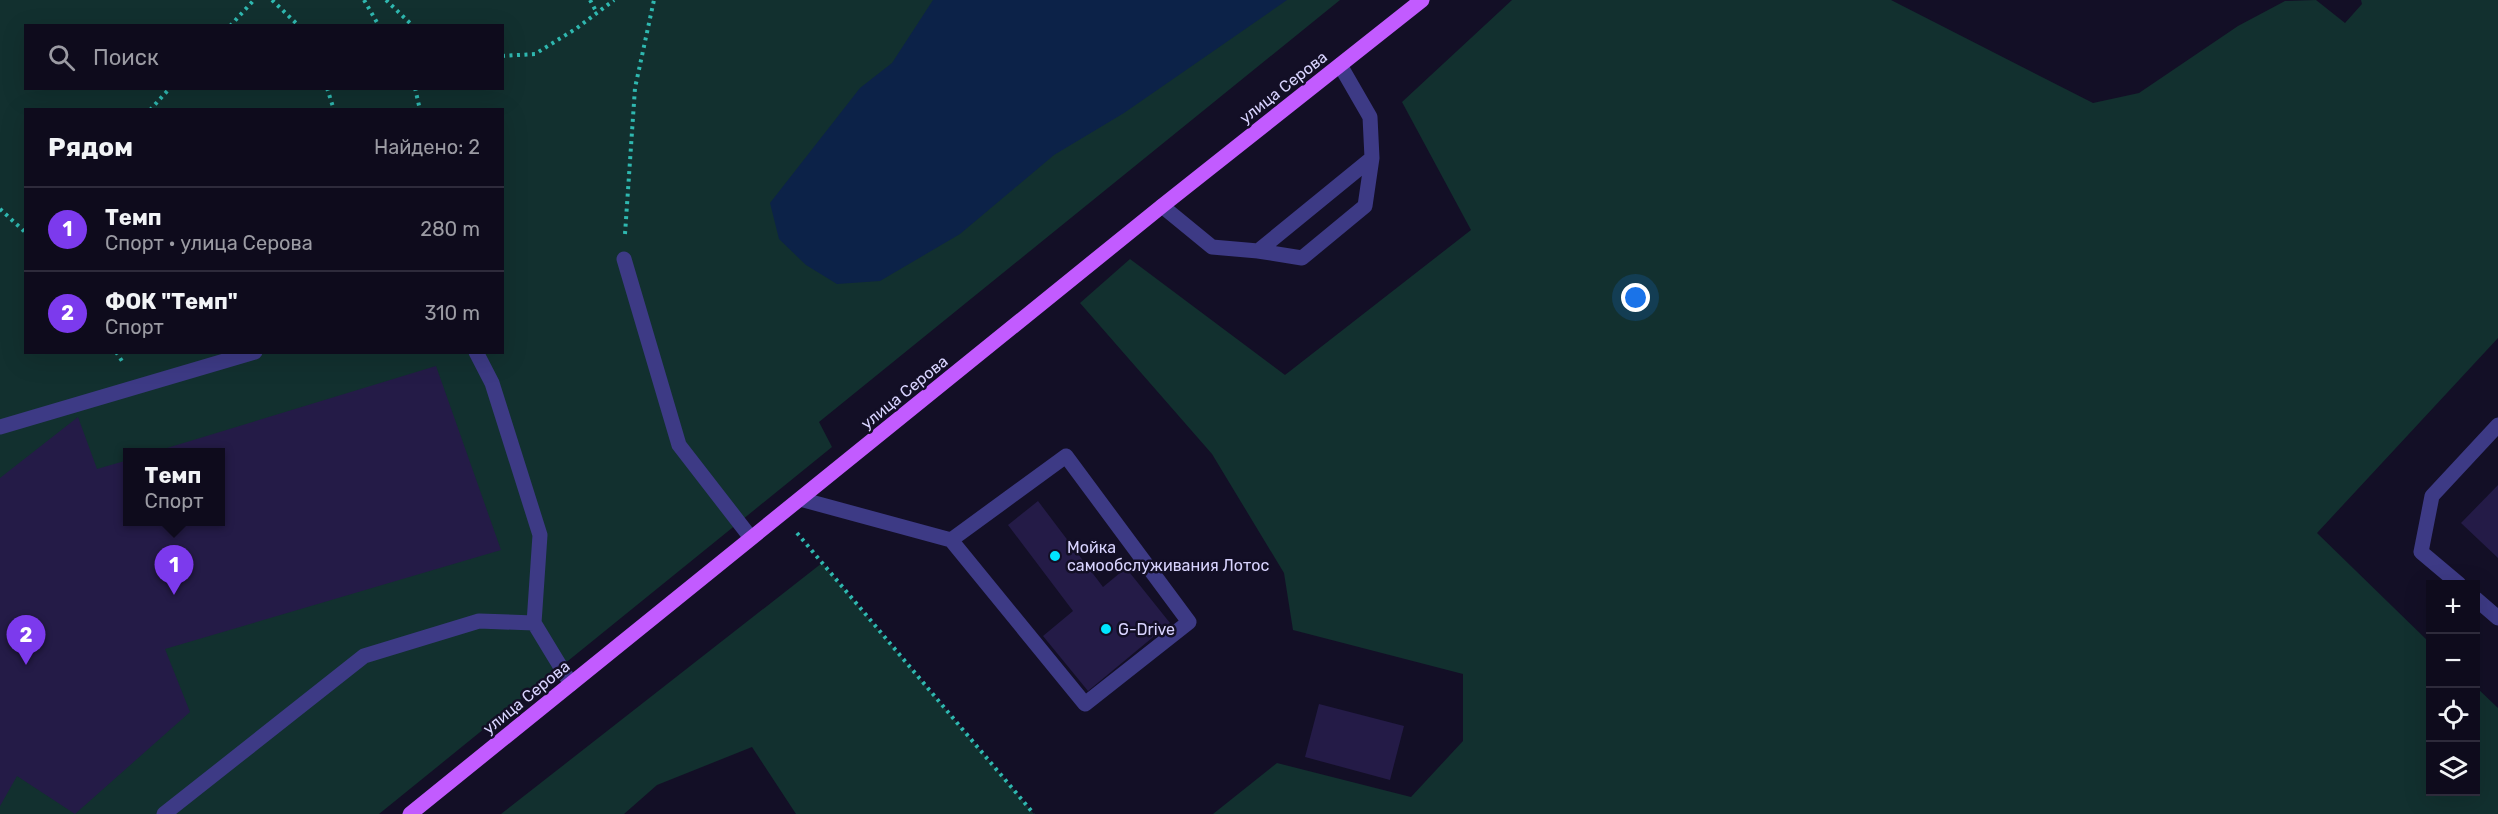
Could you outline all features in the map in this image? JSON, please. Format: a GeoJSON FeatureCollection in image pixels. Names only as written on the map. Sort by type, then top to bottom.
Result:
{"type":"FeatureCollection","features":[{"type":"Feature","properties":{"kind":"main road","name":"улица Серова"},"geometry":{"type":"LineString","coordinates":[[410,814],[1162,206],[1422,0]]}},
{"type":"Feature","properties":{"kind":"lane"},"geometry":{"type":"LineString","coordinates":[[1162,206],[1212,247],[1302,258],[1365,206],[1372,158],[1370,117],[1340,65]]}},
{"type":"Feature","properties":{"kind":"lane"},"geometry":{"type":"LineString","coordinates":[[1258,251],[1372,158]]}},
{"type":"Feature","properties":{"kind":"lane"},"geometry":{"type":"LineString","coordinates":[[624,259],[679,445],[751,538]]}},
{"type":"Feature","properties":{"kind":"lane"},"geometry":{"type":"LineString","coordinates":[[0,427],[248,354]]}},
{"type":"Feature","properties":{"kind":"lane"},"geometry":{"type":"LineString","coordinates":[[477,354],[492,383],[540,535],[534,623],[571,684]]}},
{"type":"Feature","properties":{"kind":"lane"},"geometry":{"type":"LineString","coordinates":[[2453,580],[2421,552],[2432,496],[2498,426]]}},
{"type":"Feature","properties":{"kind":"lane"},"geometry":{"type":"LineString","coordinates":[[800,499],[951,540],[1084,704],[1189,622],[1066,456],[951,540]]}},
{"type":"Feature","properties":{"kind":"lane"},"geometry":{"type":"LineString","coordinates":[[2480,603],[2498,618]]}},
{"type":"Feature","properties":{"kind":"lane"},"geometry":{"type":"LineString","coordinates":[[164,814],[364,656],[479,621],[534,623]]}},
{"type":"Feature","properties":{"kind":"path"},"geometry":{"type":"LineString","coordinates":[[232,24],[254,0]]}},
{"type":"Feature","properties":{"kind":"path"},"geometry":{"type":"LineString","coordinates":[[272,0],[297,24]]}},
{"type":"Feature","properties":{"kind":"path"},"geometry":{"type":"LineString","coordinates":[[364,0],[378,24]]}},
{"type":"Feature","properties":{"kind":"path"},"geometry":{"type":"LineString","coordinates":[[386,0],[411,24]]}},
{"type":"Feature","properties":{"kind":"path"},"geometry":{"type":"LineString","coordinates":[[590,0],[597,13]]}},
{"type":"Feature","properties":{"kind":"path"},"geometry":{"type":"LineString","coordinates":[[504,56],[535,54],[614,0]]}},
{"type":"Feature","properties":{"kind":"path"},"geometry":{"type":"LineString","coordinates":[[624,259],[635,88],[654,0]]}},
{"type":"Feature","properties":{"kind":"path"},"geometry":{"type":"LineString","coordinates":[[152,108],[168,90]]}},
{"type":"Feature","properties":{"kind":"path"},"geometry":{"type":"LineString","coordinates":[[328,90],[333,108]]}},
{"type":"Feature","properties":{"kind":"path"},"geometry":{"type":"LineString","coordinates":[[415,90],[420,108]]}},
{"type":"Feature","properties":{"kind":"path"},"geometry":{"type":"LineString","coordinates":[[0,208],[24,231]]}},
{"type":"Feature","properties":{"kind":"path"},"geometry":{"type":"LineString","coordinates":[[780,514],[1034,814]]}},
{"type":"Feature","properties":{"kind":"green space"},"geometry":{"type":"Polygon","coordinates":[[[0,0],[1340,0],[819,422],[832,447],[379,814],[0,814],[0,0]]]}},
{"type":"Feature","properties":{"kind":"green space"},"geometry":{"type":"Polygon","coordinates":[[[1512,0],[1891,0],[2093,103],[2139,93],[2238,26],[2285,1],[2316,0],[2345,23],[2362,4],[2361,0],[2498,0],[2498,338],[2317,533],[2426,639],[2426,796],[2480,796],[2480,691],[2498,708],[2498,814],[1213,814],[1277,763],[1411,797],[1463,741],[1463,674],[1293,630],[1284,573],[1212,454],[1080,303],[1130,259],[1285,375],[1471,230],[1402,102],[1512,0]]]}},
{"type":"Feature","properties":{"kind":"green space"},"geometry":{"type":"Polygon","coordinates":[[[822,563],[1034,814],[796,814],[752,747],[657,785],[624,814],[501,814],[822,563]]]}},
{"type":"Feature","properties":{"kind":"water"},"geometry":{"type":"Polygon","coordinates":[[[933,0],[1287,0],[1124,113],[1054,155],[960,234],[880,281],[837,284],[806,265],[779,239],[770,203],[860,88],[892,63],[933,0]]]}},
{"type":"Feature","properties":{"kind":"building"},"geometry":{"type":"Polygon","coordinates":[[[436,366],[501,550],[165,649],[190,712],[75,814],[17,776],[0,806],[0,478],[78,417],[97,469],[123,461],[123,526],[225,526],[225,448],[167,448],[436,366]]]}},
{"type":"Feature","properties":{"kind":"building"},"geometry":{"type":"Polygon","coordinates":[[[2498,485],[2498,558],[2461,523],[2498,485]]]}},
{"type":"Feature","properties":{"kind":"building"},"geometry":{"type":"Polygon","coordinates":[[[1038,501],[1103,587],[1126,568],[1170,623],[1088,691],[1043,636],[1073,611],[1008,525],[1038,501]]]}},
{"type":"Feature","properties":{"kind":"building"},"geometry":{"type":"Polygon","coordinates":[[[1319,704],[1404,726],[1390,780],[1305,757],[1319,704]]]}},
{"type":"Feature","properties":{"kind":"place","name":"Мойка самообслуживания Лотос"},"geometry":{"type":"Point","coordinates":[1055,556]}},
{"type":"Feature","properties":{"kind":"place","name":"Темп"},"geometry":{"type":"Point","coordinates":[174,595]}},
{"type":"Feature","properties":{"kind":"place","name":"G-Drive"},"geometry":{"type":"Point","coordinates":[1106,629]}},
{"type":"Feature","properties":{"kind":"place","name":"ФОК \"Темп\""},"geometry":{"type":"Point","coordinates":[26,665]}}]}
